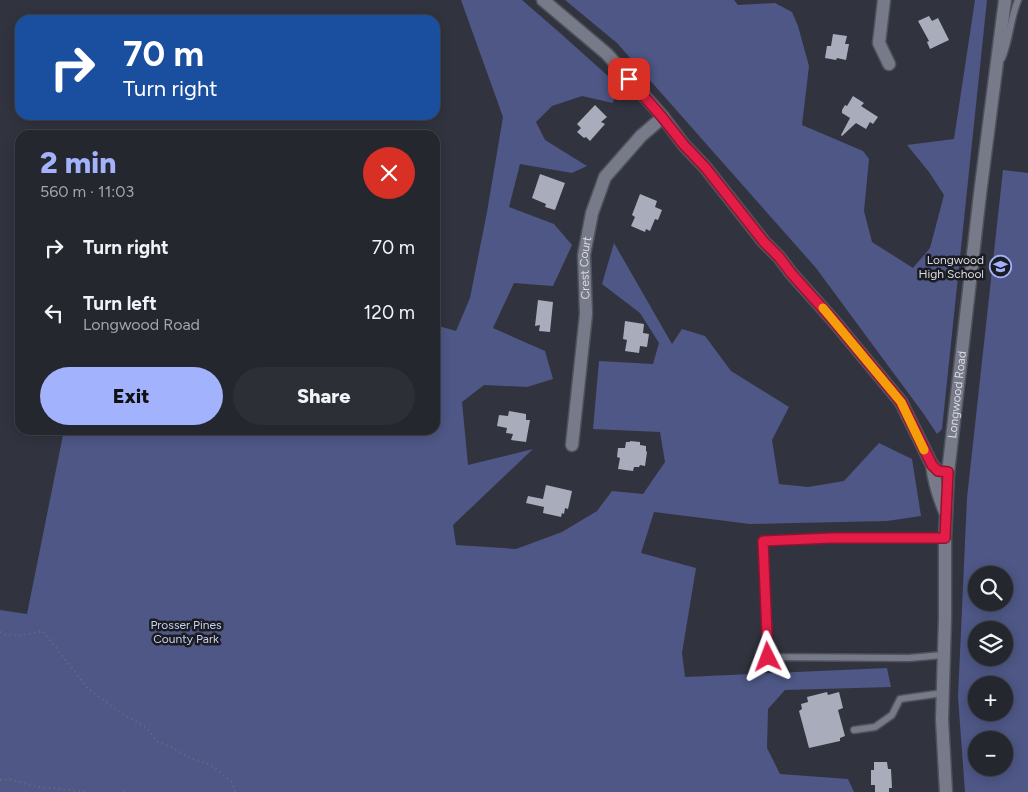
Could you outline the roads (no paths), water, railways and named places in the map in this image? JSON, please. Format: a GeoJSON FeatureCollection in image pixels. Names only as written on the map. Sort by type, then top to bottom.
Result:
{"type":"FeatureCollection","features":[{"type":"Feature","properties":{"kind":"street"},"geometry":{"type":"LineString","coordinates":[[543,0],[607,54],[705,167],[764,242],[827,313],[901,402],[932,465],[938,471],[948,472]]}},
{"type":"Feature","properties":{"kind":"street"},"geometry":{"type":"LineString","coordinates":[[884,0],[879,43],[888,64]]}},
{"type":"Feature","properties":{"kind":"street","name":"Longwood Road"},"geometry":{"type":"LineString","coordinates":[[946,792],[942,726],[948,472],[980,194],[1005,0]]}},
{"type":"Feature","properties":{"kind":"street","name":"Crest Court"},"geometry":{"type":"LineString","coordinates":[[572,445],[586,314],[584,255],[592,213],[606,177],[641,136],[662,117]]}},
{"type":"Feature","properties":{"kind":"street"},"geometry":{"type":"LineString","coordinates":[[932,465],[933,478],[946,514]]}},
{"type":"Feature","properties":{"kind":"lane"},"geometry":{"type":"LineString","coordinates":[[995,76],[1007,47],[1012,14],[1018,0]]}},
{"type":"Feature","properties":{"kind":"lane"},"geometry":{"type":"LineString","coordinates":[[943,656],[909,658],[768,657],[763,541],[832,538],[945,538]]}},
{"type":"Feature","properties":{"kind":"lane"},"geometry":{"type":"LineString","coordinates":[[854,730],[881,723],[892,715],[900,699],[943,692]]}},
{"type":"Feature","properties":{"kind":"place","name":"Longwood High School"},"geometry":{"type":"Point","coordinates":[1000,267]}},
{"type":"Feature","properties":{"kind":"park label","name":"Prosser Pines County Park"},"geometry":{"type":"Point","coordinates":[186,632]}}]}
